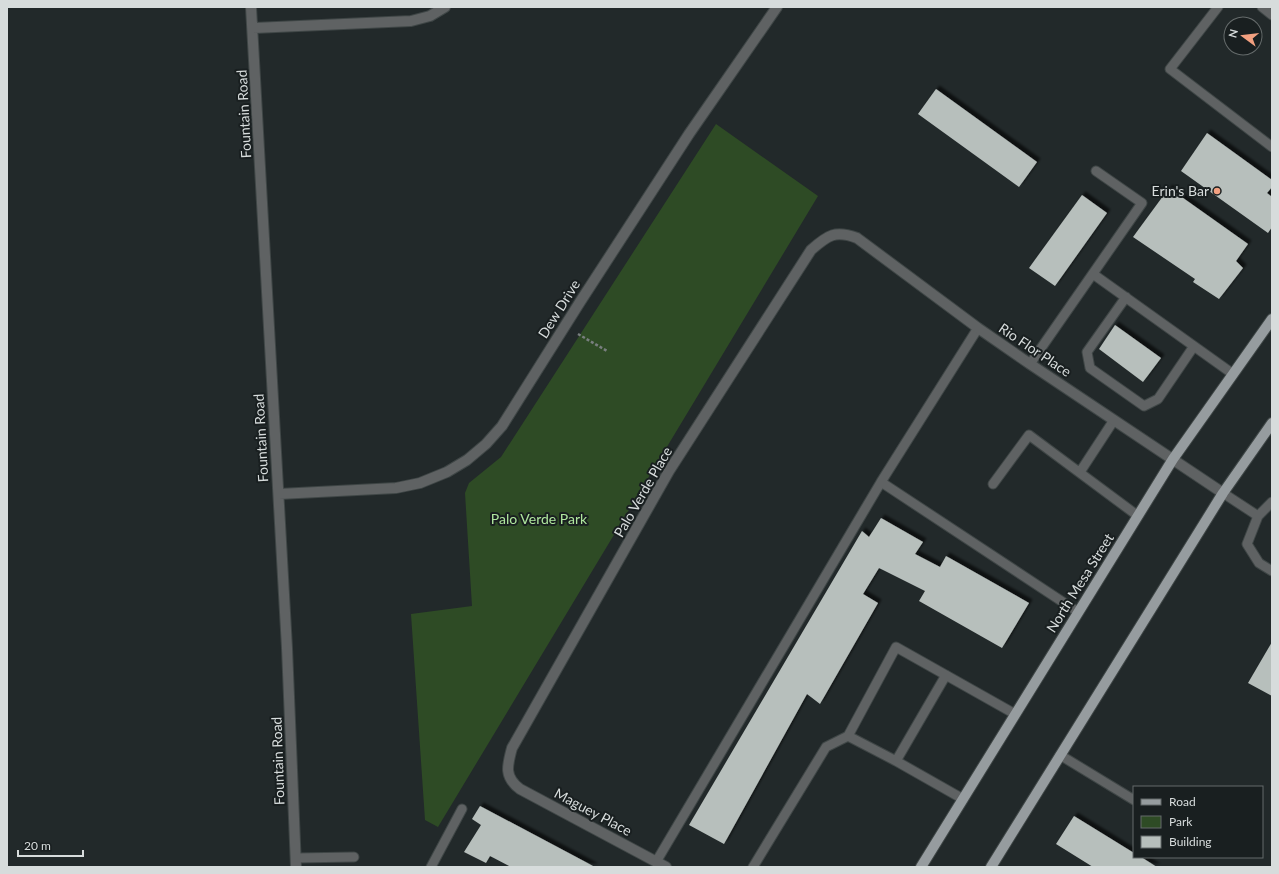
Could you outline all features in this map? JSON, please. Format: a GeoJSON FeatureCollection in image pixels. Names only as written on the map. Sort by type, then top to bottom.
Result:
{"type":"FeatureCollection","features":[{"type":"Feature","properties":{"kind":"main road","name":"North Mesa Street"},"geometry":{"type":"LineString","coordinates":[[921,867],[1174,459],[1272,319]]}},
{"type":"Feature","properties":{"kind":"main road"},"geometry":{"type":"LineString","coordinates":[[991,867],[1222,493],[1272,423]]}},
{"type":"Feature","properties":{"kind":"street","name":"Fountain Road"},"geometry":{"type":"LineString","coordinates":[[251,7],[279,494],[296,862]]}},
{"type":"Feature","properties":{"kind":"street"},"geometry":{"type":"LineString","coordinates":[[253,28],[411,21],[430,16],[445,7]]}},
{"type":"Feature","properties":{"kind":"street","name":"Dew Drive"},"geometry":{"type":"LineString","coordinates":[[279,494],[396,488],[420,483],[452,469],[468,460],[486,444],[502,426],[689,134],[777,7]]}},
{"type":"Feature","properties":{"kind":"street","name":"Rio Flor Place"},"geometry":{"type":"LineString","coordinates":[[831,235],[846,234],[857,238],[978,328],[1174,459],[1222,493]]}},
{"type":"Feature","properties":{"kind":"street","name":"Palo Verde Place"},"geometry":{"type":"LineString","coordinates":[[510,779],[507,764],[512,748],[669,472],[811,250],[831,235]]}},
{"type":"Feature","properties":{"kind":"street","name":"Maguey Place"},"geometry":{"type":"LineString","coordinates":[[510,779],[520,789],[666,867]]}},
{"type":"Feature","properties":{"kind":"lane"},"geometry":{"type":"LineString","coordinates":[[1218,7],[1170,69],[1272,147]]}},
{"type":"Feature","properties":{"kind":"lane"},"geometry":{"type":"LineString","coordinates":[[1262,7],[1272,15]]}},
{"type":"Feature","properties":{"kind":"lane"},"geometry":{"type":"LineString","coordinates":[[1030,364],[1142,203],[1096,171]]}},
{"type":"Feature","properties":{"kind":"lane"},"geometry":{"type":"LineString","coordinates":[[1093,274],[1233,374]]}},
{"type":"Feature","properties":{"kind":"lane"},"geometry":{"type":"LineString","coordinates":[[1126,297],[1087,352],[1090,368],[1144,406],[1158,399],[1194,346]]}},
{"type":"Feature","properties":{"kind":"lane"},"geometry":{"type":"LineString","coordinates":[[656,862],[881,482],[978,328]]}},
{"type":"Feature","properties":{"kind":"lane"},"geometry":{"type":"LineString","coordinates":[[1080,472],[1114,420]]}},
{"type":"Feature","properties":{"kind":"lane"},"geometry":{"type":"LineString","coordinates":[[993,484],[1029,435],[1138,516]]}},
{"type":"Feature","properties":{"kind":"lane"},"geometry":{"type":"LineString","coordinates":[[881,482],[1078,612]]}},
{"type":"Feature","properties":{"kind":"lane"},"geometry":{"type":"LineString","coordinates":[[1222,493],[1258,516]]}},
{"type":"Feature","properties":{"kind":"lane"},"geometry":{"type":"LineString","coordinates":[[1272,502],[1258,516],[1247,544],[1260,563],[1272,571]]}},
{"type":"Feature","properties":{"kind":"lane"},"geometry":{"type":"LineString","coordinates":[[753,867],[826,747],[848,736],[896,647],[1015,714]]}},
{"type":"Feature","properties":{"kind":"lane"},"geometry":{"type":"LineString","coordinates":[[896,761],[946,675]]}},
{"type":"Feature","properties":{"kind":"lane"},"geometry":{"type":"LineString","coordinates":[[848,736],[896,761],[962,799]]}},
{"type":"Feature","properties":{"kind":"lane"},"geometry":{"type":"LineString","coordinates":[[1060,755],[1133,799]]}},
{"type":"Feature","properties":{"kind":"lane"},"geometry":{"type":"LineString","coordinates":[[431,867],[462,809]]}},
{"type":"Feature","properties":{"kind":"lane"},"geometry":{"type":"LineString","coordinates":[[296,862],[354,857]]}},
{"type":"Feature","properties":{"kind":"path"},"geometry":{"type":"LineString","coordinates":[[564,327],[607,351]]}},
{"type":"Feature","properties":{"kind":"green space","name":"Palo Verde Park"},"geometry":{"type":"Polygon","coordinates":[[[716,124],[818,196],[438,827],[425,820],[411,614],[472,606],[465,493],[469,483],[501,457],[716,124]]]}},
{"type":"Feature","properties":{"kind":"building"},"geometry":{"type":"Polygon","coordinates":[[[936,89],[1037,162],[1019,187],[918,114],[936,89]]]}},
{"type":"Feature","properties":{"kind":"building"},"geometry":{"type":"Polygon","coordinates":[[[1207,133],[1272,180],[1272,187],[1267,193],[1272,197],[1272,227],[1268,233],[1181,171],[1207,133]]]}},
{"type":"Feature","properties":{"kind":"building"},"geometry":{"type":"Polygon","coordinates":[[[1169,188],[1248,244],[1236,261],[1243,268],[1219,299],[1193,282],[1195,279],[1133,237],[1169,188]]]}},
{"type":"Feature","properties":{"kind":"building"},"geometry":{"type":"Polygon","coordinates":[[[1082,195],[1107,213],[1055,286],[1029,268],[1082,195]]]}},
{"type":"Feature","properties":{"kind":"building"},"geometry":{"type":"Polygon","coordinates":[[[1115,325],[1161,358],[1143,382],[1099,349],[1115,325]]]}},
{"type":"Feature","properties":{"kind":"building"},"geometry":{"type":"Polygon","coordinates":[[[881,518],[923,542],[915,554],[940,567],[946,556],[1029,603],[1002,648],[919,601],[925,591],[879,568],[863,594],[878,603],[820,704],[807,694],[724,844],[689,825],[862,531],[869,537],[881,518]]]}},
{"type":"Feature","properties":{"kind":"building"},"geometry":{"type":"Polygon","coordinates":[[[1272,642],[1272,696],[1248,683],[1272,642]]]}},
{"type":"Feature","properties":{"kind":"building"},"geometry":{"type":"Polygon","coordinates":[[[480,806],[595,867],[511,867],[490,856],[486,863],[464,852],[481,825],[472,819],[480,806]]]}},
{"type":"Feature","properties":{"kind":"building"},"geometry":{"type":"Polygon","coordinates":[[[1074,816],[1133,852],[1133,858],[1143,858],[1157,867],[1093,867],[1056,844],[1074,816]]]}},
{"type":"Feature","properties":{"kind":"place","name":"Erin's Bar"},"geometry":{"type":"Point","coordinates":[1217,191]}}]}
